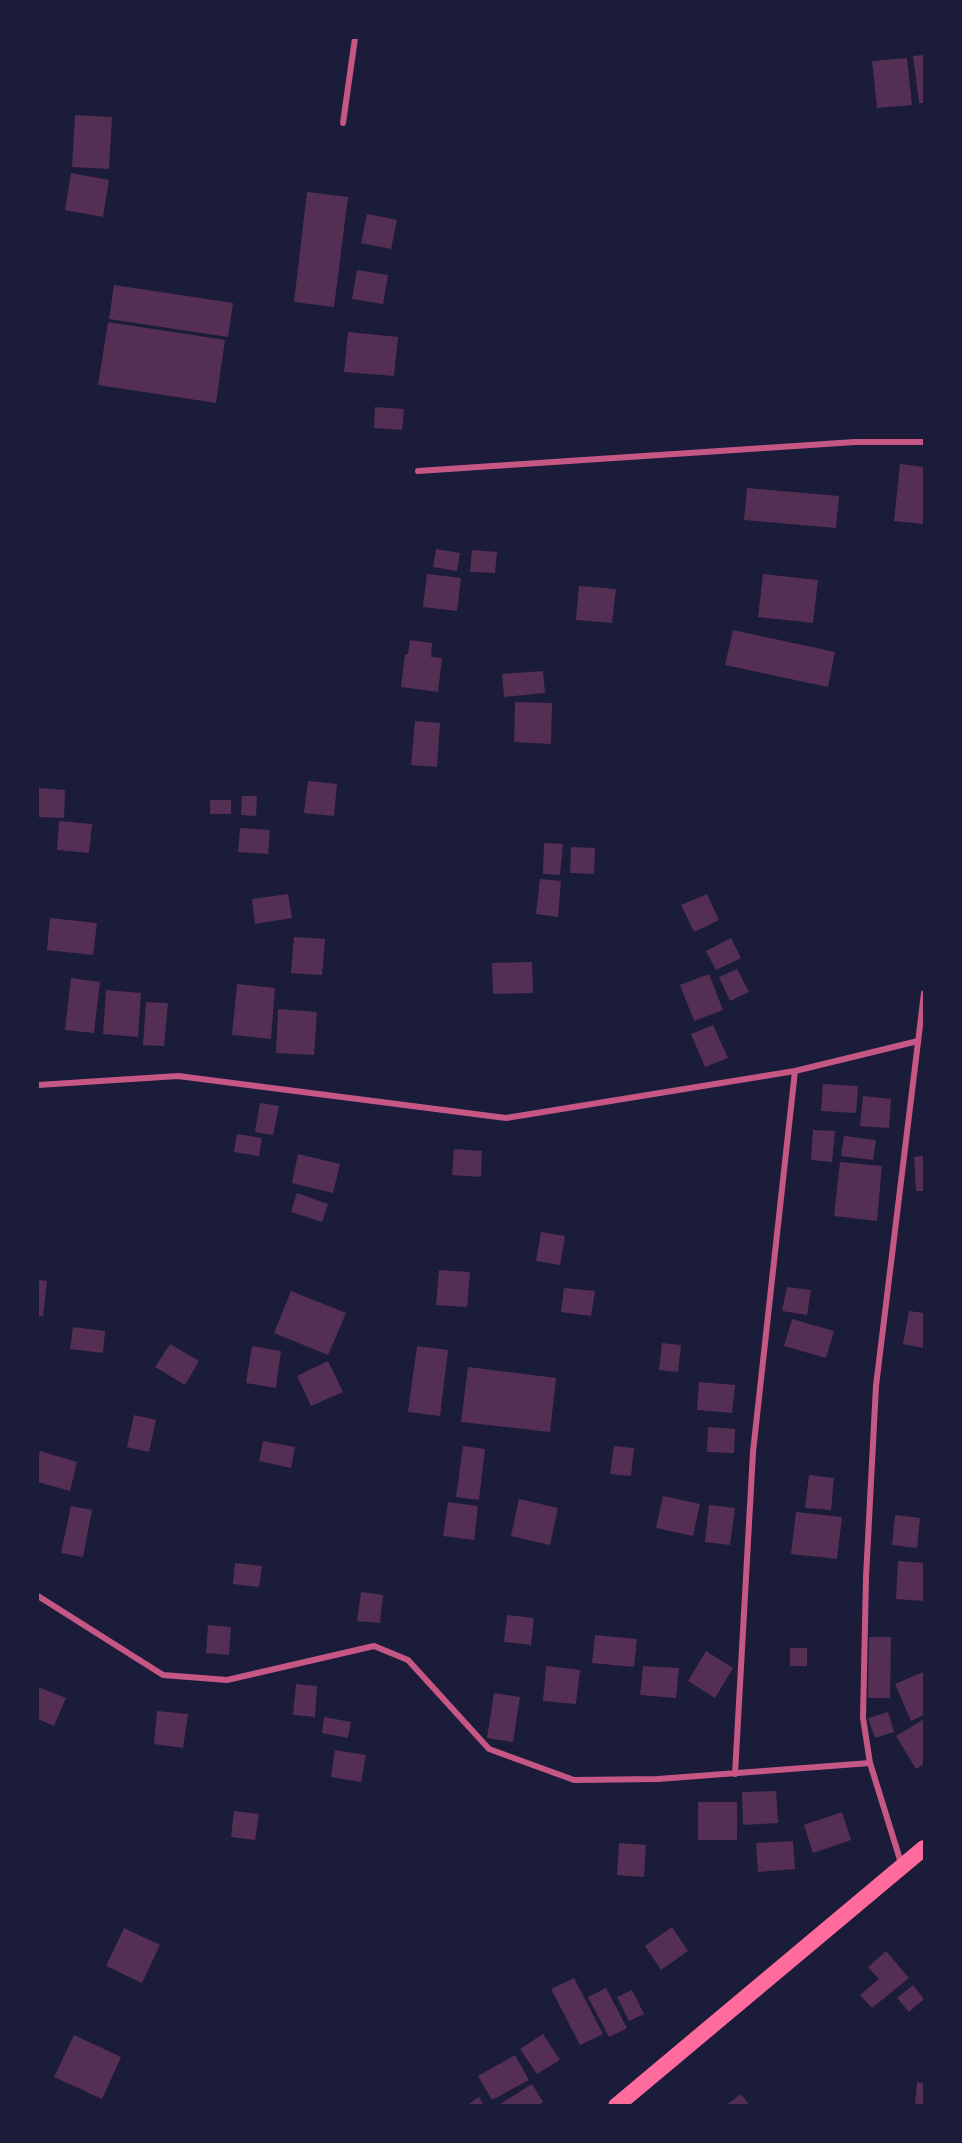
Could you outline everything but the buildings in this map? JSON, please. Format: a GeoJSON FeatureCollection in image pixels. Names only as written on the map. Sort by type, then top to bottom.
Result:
{"type":"FeatureCollection","features":[{"type":"Feature","properties":{"kind":"highway"},"geometry":{"type":"LineString","coordinates":[[616,2106],[924,1848]]}},
{"type":"Feature","properties":{"kind":"street"},"geometry":{"type":"LineString","coordinates":[[343,123],[355,38]]}},
{"type":"Feature","properties":{"kind":"street"},"geometry":{"type":"LineString","coordinates":[[418,471],[855,442],[924,442]]}},
{"type":"Feature","properties":{"kind":"street"},"geometry":{"type":"LineString","coordinates":[[902,1866],[870,1763],[863,1718],[866,1577],[876,1386],[924,993]]}},
{"type":"Feature","properties":{"kind":"street"},"geometry":{"type":"LineString","coordinates":[[38,1085],[177,1076],[506,1118],[795,1071],[918,1041]]}},
{"type":"Feature","properties":{"kind":"street"},"geometry":{"type":"LineString","coordinates":[[735,1774],[753,1452],[795,1071]]}},
{"type":"Feature","properties":{"kind":"street"},"geometry":{"type":"LineString","coordinates":[[38,1596],[163,1675],[227,1680],[374,1646],[408,1660],[489,1749],[574,1780],[658,1779],[870,1763]]}}]}
